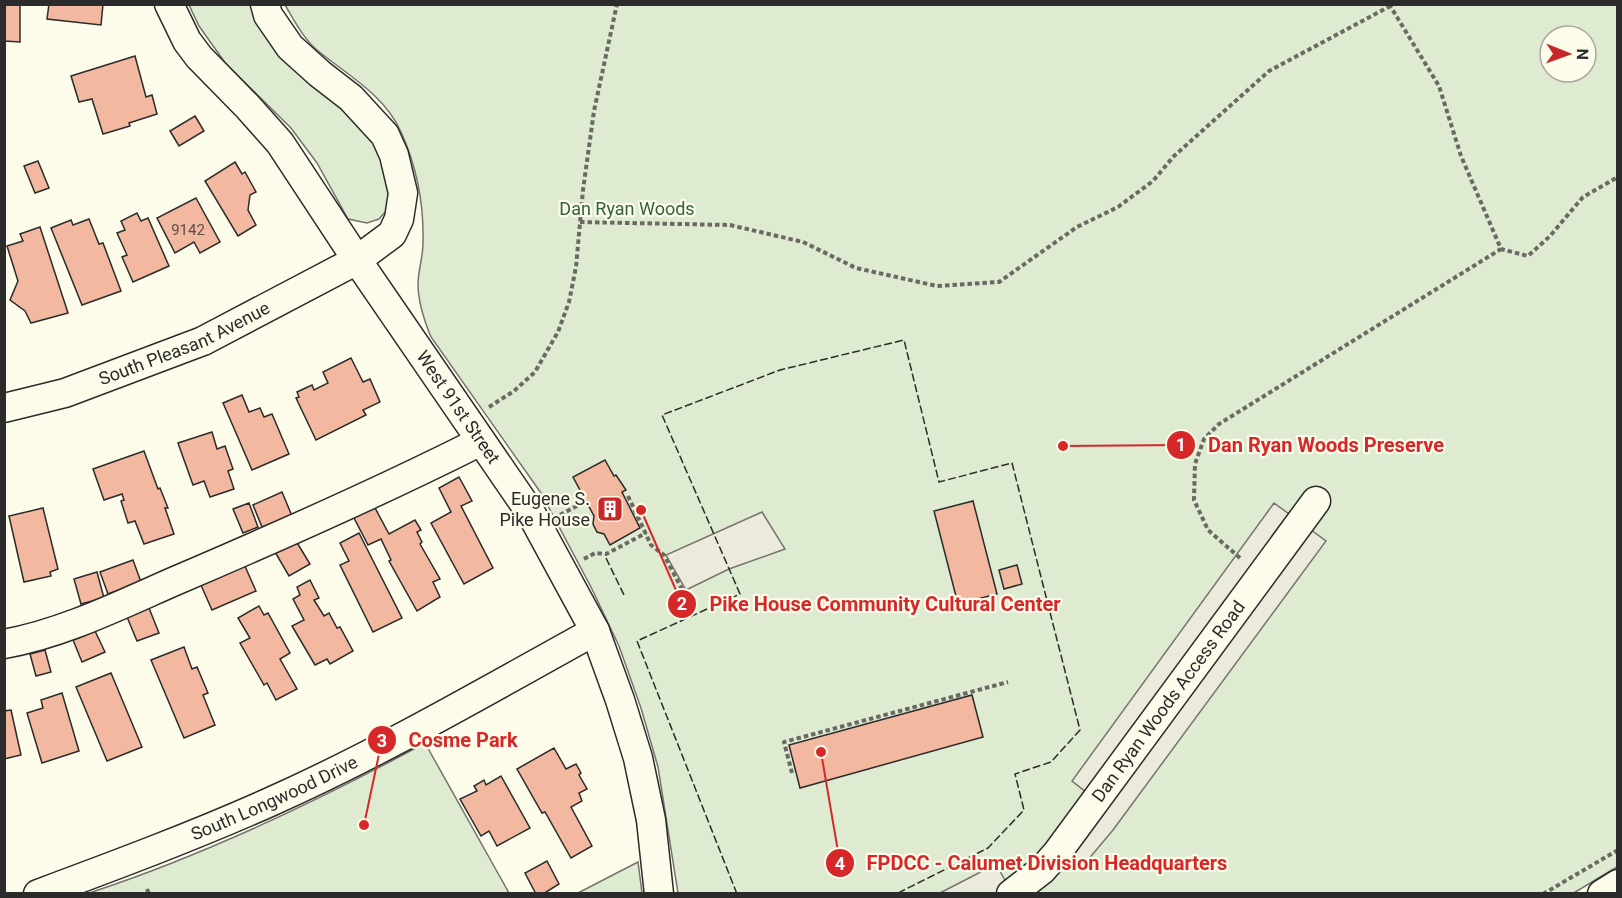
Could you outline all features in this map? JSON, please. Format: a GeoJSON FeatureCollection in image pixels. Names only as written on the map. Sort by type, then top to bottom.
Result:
{"type":"FeatureCollection","features":[{"type":"Feature","properties":{"kind":"street","name":"West 91st Street"},"geometry":{"type":"LineString","coordinates":[[169,4],[199,57],[280,144],[532,515],[595,631],[620,700],[638,758],[651,820],[659,894]]}},
{"type":"Feature","properties":{"kind":"street","name":"South Pleasant Avenue"},"geometry":{"type":"LineString","coordinates":[[4,408],[65,393],[202,341],[357,260],[393,234],[399,219],[403,193],[394,155],[385,135],[351,98],[290,47],[268,15],[265,4]]}},
{"type":"Feature","properties":{"kind":"street"},"geometry":{"type":"LineString","coordinates":[[4,644],[58,629],[213,565],[377,493],[481,441]]}},
{"type":"Feature","properties":{"kind":"street","name":"Dan Ryan Woods Access Road"},"geometry":{"type":"LineString","coordinates":[[1011,894],[1042,870],[1057,853],[1316,501]]}},
{"type":"Feature","properties":{"kind":"street","name":"South Longwood Drive"},"geometry":{"type":"LineString","coordinates":[[38,894],[141,856],[270,802],[382,748],[595,631]]}},
{"type":"Feature","properties":{"kind":"street"},"geometry":{"type":"LineString","coordinates":[[1602,894],[1617,884]]}},
{"type":"Feature","properties":{"kind":"path"},"geometry":{"type":"LineString","coordinates":[[493,405],[514,391],[535,372],[558,332],[569,302],[576,267],[594,111],[618,4]]}},
{"type":"Feature","properties":{"kind":"path"},"geometry":{"type":"LineString","coordinates":[[580,222],[730,225],[803,242],[856,268],[937,286],[999,282],[1077,226],[1118,207],[1154,181],[1174,156],[1269,71],[1391,5],[1438,86],[1461,156],[1501,249]]}},
{"type":"Feature","properties":{"kind":"path"},"geometry":{"type":"LineString","coordinates":[[1260,576],[1208,530],[1194,500],[1195,464],[1204,440],[1219,424],[1501,249],[1528,256],[1550,236],[1583,197],[1617,177]]}},
{"type":"Feature","properties":{"kind":"path"},"geometry":{"type":"LineString","coordinates":[[628,496],[651,545],[664,555],[683,591]]}},
{"type":"Feature","properties":{"kind":"path"},"geometry":{"type":"LineString","coordinates":[[562,570],[595,553],[606,554],[646,533]]}},
{"type":"Feature","properties":{"kind":"path"},"geometry":{"type":"LineString","coordinates":[[792,772],[784,742],[1008,682]]}},
{"type":"Feature","properties":{"kind":"path"},"geometry":{"type":"LineString","coordinates":[[1543,894],[1617,850]]}},
{"type":"Feature","properties":{"kind":"green space"},"geometry":{"type":"Polygon","coordinates":[[[189,5],[251,5],[278,51],[308,82],[337,102],[368,134],[381,158],[389,183],[389,200],[386,211],[379,219],[367,223],[348,219],[317,163],[291,128],[226,64],[199,26],[189,5]]]}},
{"type":"Feature","properties":{"kind":"green space","name":"Dan Ryan Woods"},"geometry":{"type":"Polygon","coordinates":[[[285,5],[1617,5],[1617,867],[1572,894],[678,893],[658,767],[641,708],[619,646],[591,587],[541,493],[431,337],[426,324],[418,291],[423,243],[421,200],[415,172],[401,132],[394,119],[375,96],[328,59],[303,34],[285,5]]]}},
{"type":"Feature","properties":{"kind":"green space"},"geometry":{"type":"Polygon","coordinates":[[[425,743],[509,893],[89,893],[175,862],[260,826],[344,786],[425,743]]]}},
{"type":"Feature","properties":{"kind":"green space"},"geometry":{"type":"Polygon","coordinates":[[[638,862],[642,893],[578,893],[638,862]]]}},
{"type":"Feature","properties":{"kind":"shaded area"},"geometry":{"type":"Polygon","coordinates":[[[1274,503],[1326,541],[1113,830],[1082,867],[1061,847],[1095,799],[1072,781],[1274,503]]]}},
{"type":"Feature","properties":{"kind":"shaded area"},"geometry":{"type":"Polygon","coordinates":[[[762,512],[785,549],[729,569],[686,590],[666,555],[762,512]]]}},
{"type":"Feature","properties":{"kind":"shaded area"},"geometry":{"type":"Polygon","coordinates":[[[996,864],[1012,893],[938,894],[996,864]]]}},
{"type":"Feature","properties":{"kind":"building"},"geometry":{"type":"Polygon","coordinates":[[[4,4],[20,4],[20,42],[4,41],[4,4]]]}},
{"type":"Feature","properties":{"kind":"building"},"geometry":{"type":"Polygon","coordinates":[[[49,4],[103,4],[101,25],[47,19],[49,4]]]}},
{"type":"Feature","properties":{"kind":"building"},"geometry":{"type":"Polygon","coordinates":[[[135,56],[146,97],[152,95],[157,114],[129,123],[130,126],[103,134],[92,99],[79,102],[71,76],[135,56]]]}},
{"type":"Feature","properties":{"kind":"building"},"geometry":{"type":"Polygon","coordinates":[[[195,116],[204,131],[179,146],[170,131],[195,116]]]}},
{"type":"Feature","properties":{"kind":"building"},"geometry":{"type":"Polygon","coordinates":[[[38,161],[49,188],[35,193],[24,166],[38,161]]]}},
{"type":"Feature","properties":{"kind":"building"},"geometry":{"type":"Polygon","coordinates":[[[235,162],[242,174],[245,172],[256,192],[250,195],[248,210],[256,225],[238,236],[205,181],[235,162]]]}},
{"type":"Feature","properties":{"kind":"building"},"geometry":{"type":"Polygon","coordinates":[[[196,198],[220,242],[200,253],[194,242],[175,253],[157,218],[196,198]]]}},
{"type":"Feature","properties":{"kind":"building"},"geometry":{"type":"Polygon","coordinates":[[[137,213],[141,221],[148,218],[169,266],[133,282],[122,257],[127,255],[117,233],[125,230],[121,221],[137,213]]]}},
{"type":"Feature","properties":{"kind":"building"},"geometry":{"type":"Polygon","coordinates":[[[89,219],[99,244],[103,243],[121,291],[82,305],[51,228],[71,220],[73,225],[89,219]]]}},
{"type":"Feature","properties":{"kind":"building"},"geometry":{"type":"Polygon","coordinates":[[[40,227],[68,313],[31,323],[25,311],[10,300],[18,281],[7,246],[23,241],[20,234],[40,227]]]}},
{"type":"Feature","properties":{"kind":"building"},"geometry":{"type":"Polygon","coordinates":[[[351,358],[363,382],[370,379],[380,402],[363,410],[366,415],[316,440],[296,398],[299,397],[297,392],[312,385],[314,390],[328,383],[323,372],[351,358]]]}},
{"type":"Feature","properties":{"kind":"building"},"geometry":{"type":"Polygon","coordinates":[[[242,395],[249,412],[260,408],[264,417],[272,414],[289,454],[252,470],[223,403],[242,395]]]}},
{"type":"Feature","properties":{"kind":"building"},"geometry":{"type":"Polygon","coordinates":[[[212,432],[217,449],[225,446],[233,469],[228,471],[234,489],[210,497],[204,481],[193,485],[178,443],[212,432]]]}},
{"type":"Feature","properties":{"kind":"building"},"geometry":{"type":"Polygon","coordinates":[[[144,451],[158,489],[160,488],[168,508],[165,508],[174,534],[144,544],[135,521],[128,523],[121,501],[124,500],[122,494],[104,500],[93,469],[144,451]]]}},
{"type":"Feature","properties":{"kind":"building","name":"Eugene S. Pike House"},"geometry":{"type":"Polygon","coordinates":[[[605,460],[614,476],[616,475],[626,490],[622,492],[640,528],[610,545],[604,534],[597,532],[593,524],[594,516],[573,477],[605,460]]]}},
{"type":"Feature","properties":{"kind":"building"},"geometry":{"type":"Polygon","coordinates":[[[459,477],[472,501],[461,506],[493,568],[464,584],[431,523],[451,512],[439,488],[459,477]]]}},
{"type":"Feature","properties":{"kind":"building"},"geometry":{"type":"Polygon","coordinates":[[[282,492],[292,516],[262,527],[253,505],[282,492]]]}},
{"type":"Feature","properties":{"kind":"building"},"geometry":{"type":"Polygon","coordinates":[[[973,501],[997,594],[958,604],[934,511],[973,501]]]}},
{"type":"Feature","properties":{"kind":"building"},"geometry":{"type":"Polygon","coordinates":[[[249,503],[258,527],[243,533],[233,509],[249,503]]]}},
{"type":"Feature","properties":{"kind":"building"},"geometry":{"type":"Polygon","coordinates":[[[374,506],[389,534],[415,520],[421,530],[417,532],[422,542],[420,544],[440,579],[433,582],[440,597],[417,611],[389,561],[391,560],[381,539],[368,545],[353,516],[374,506]]]}},
{"type":"Feature","properties":{"kind":"building"},"geometry":{"type":"Polygon","coordinates":[[[43,508],[58,569],[50,572],[51,576],[24,582],[9,516],[43,508]]]}},
{"type":"Feature","properties":{"kind":"building"},"geometry":{"type":"Polygon","coordinates":[[[359,533],[402,618],[373,632],[340,565],[349,561],[340,543],[359,533]]]}},
{"type":"Feature","properties":{"kind":"building"},"geometry":{"type":"Polygon","coordinates":[[[296,541],[310,564],[289,576],[275,552],[296,541]]]}},
{"type":"Feature","properties":{"kind":"building"},"geometry":{"type":"Polygon","coordinates":[[[133,560],[141,582],[108,594],[100,572],[133,560]]]}},
{"type":"Feature","properties":{"kind":"building"},"geometry":{"type":"Polygon","coordinates":[[[244,564],[256,591],[212,610],[200,583],[244,564]]]}},
{"type":"Feature","properties":{"kind":"building"},"geometry":{"type":"Polygon","coordinates":[[[1017,565],[1022,584],[1004,589],[999,570],[1017,565]]]}},
{"type":"Feature","properties":{"kind":"building"},"geometry":{"type":"Polygon","coordinates":[[[97,572],[104,598],[81,604],[74,579],[97,572]]]}},
{"type":"Feature","properties":{"kind":"building"},"geometry":{"type":"Polygon","coordinates":[[[310,580],[319,598],[314,600],[324,616],[329,613],[337,628],[340,627],[353,651],[330,664],[327,659],[315,665],[292,626],[304,620],[293,599],[300,595],[297,587],[310,580]]]}},
{"type":"Feature","properties":{"kind":"building"},"geometry":{"type":"Polygon","coordinates":[[[259,606],[264,615],[268,613],[290,653],[280,659],[297,689],[276,700],[267,683],[264,685],[240,643],[250,638],[238,618],[259,606]]]}},
{"type":"Feature","properties":{"kind":"building"},"geometry":{"type":"Polygon","coordinates":[[[149,608],[159,633],[137,641],[127,617],[149,608]]]}},
{"type":"Feature","properties":{"kind":"building"},"geometry":{"type":"Polygon","coordinates":[[[95,631],[105,652],[82,662],[73,640],[95,631]]]}},
{"type":"Feature","properties":{"kind":"building"},"geometry":{"type":"Polygon","coordinates":[[[184,647],[192,669],[197,667],[208,693],[203,695],[215,725],[184,738],[151,660],[184,647]]]}},
{"type":"Feature","properties":{"kind":"building"},"geometry":{"type":"Polygon","coordinates":[[[45,650],[51,672],[36,676],[30,654],[45,650]]]}},
{"type":"Feature","properties":{"kind":"building"},"geometry":{"type":"Polygon","coordinates":[[[111,673],[142,747],[107,761],[76,687],[111,673]]]}},
{"type":"Feature","properties":{"kind":"building"},"geometry":{"type":"Polygon","coordinates":[[[62,693],[79,751],[42,763],[27,713],[43,708],[41,700],[62,693]]]}},
{"type":"Feature","properties":{"kind":"building"},"geometry":{"type":"Polygon","coordinates":[[[972,695],[983,737],[800,788],[789,745],[972,695]]]}},
{"type":"Feature","properties":{"kind":"building"},"geometry":{"type":"Polygon","coordinates":[[[11,710],[21,755],[4,759],[4,711],[11,710]]]}},
{"type":"Feature","properties":{"kind":"building"},"geometry":{"type":"Polygon","coordinates":[[[554,748],[566,769],[576,764],[587,789],[579,793],[582,801],[571,807],[592,846],[571,858],[517,769],[554,748]]]}},
{"type":"Feature","properties":{"kind":"building"},"geometry":{"type":"Polygon","coordinates":[[[501,776],[530,828],[497,846],[489,831],[481,836],[460,799],[477,791],[474,786],[484,780],[486,785],[501,776]]]}},
{"type":"Feature","properties":{"kind":"building"},"geometry":{"type":"Polygon","coordinates":[[[547,861],[559,884],[543,894],[536,894],[525,873],[547,861]]]}},
{"type":"Feature","properties":{"kind":"fence"},"geometry":{"type":"LineString","coordinates":[[737,894],[637,641],[740,594],[662,415],[780,370],[904,340],[939,482],[1012,463],[1080,730],[1051,762],[1015,774],[1024,810],[988,848],[896,894]]}},
{"type":"Feature","properties":{"kind":"fence"},"geometry":{"type":"LineString","coordinates":[[606,558],[624,595]]}},
{"type":"Feature","properties":{"kind":"place","name":"Dan Ryan Woods Preserve"},"geometry":{"type":"Point","coordinates":[1063,446]}},
{"type":"Feature","properties":{"kind":"place","name":"Eugene S. Pike House"},"geometry":{"type":"Point","coordinates":[610,509]}},
{"type":"Feature","properties":{"kind":"place","name":"Pike House Community Cultural Center"},"geometry":{"type":"Point","coordinates":[641,510]}},
{"type":"Feature","properties":{"kind":"place","name":"FPDCC - Calumet Division Headquarters"},"geometry":{"type":"Point","coordinates":[821,752]}},
{"type":"Feature","properties":{"kind":"place","name":"Cosme Park"},"geometry":{"type":"Point","coordinates":[364,825]}}]}
